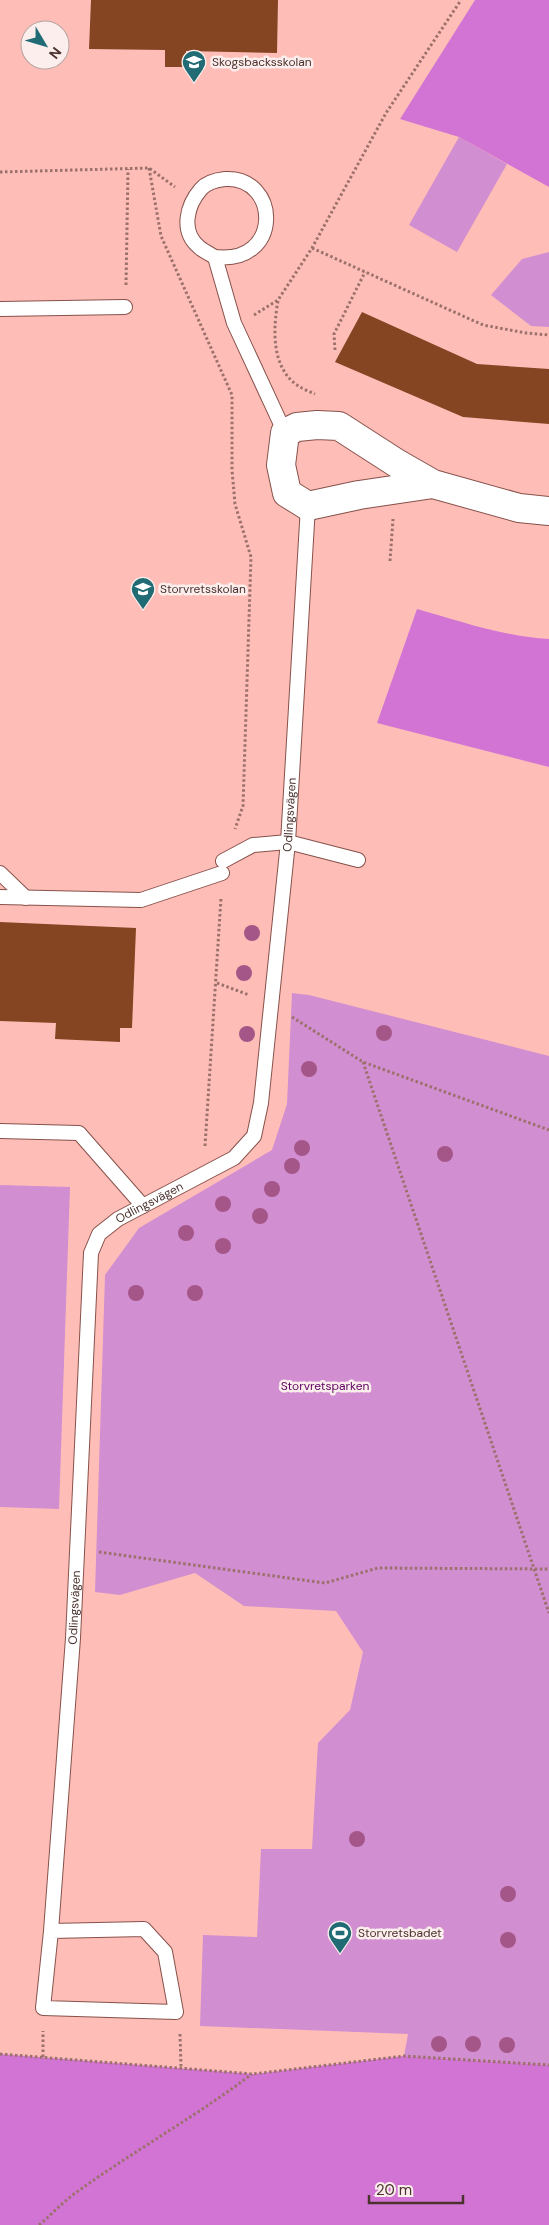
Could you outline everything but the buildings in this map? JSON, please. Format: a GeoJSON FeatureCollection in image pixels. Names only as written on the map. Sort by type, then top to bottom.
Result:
{"type":"FeatureCollection","features":[{"type":"Feature","properties":{"kind":"street"},"geometry":{"type":"LineString","coordinates":[[433,484],[359,495],[308,506],[287,493],[281,465],[285,433],[297,427],[317,425],[340,426],[398,464],[433,484],[519,508],[549,511]]}},
{"type":"Feature","properties":{"kind":"lane"},"geometry":{"type":"LineString","coordinates":[[231,179],[245,183],[256,191],[262,199],[267,213],[266,228],[259,243],[244,255],[228,259],[215,258],[198,247],[189,232],[187,218],[192,199],[204,186],[217,180],[231,179]]}},
{"type":"Feature","properties":{"kind":"lane"},"geometry":{"type":"LineString","coordinates":[[215,258],[234,323],[285,433]]}},
{"type":"Feature","properties":{"kind":"lane"},"geometry":{"type":"LineString","coordinates":[[0,309],[125,307]]}},
{"type":"Feature","properties":{"kind":"lane","name":"Odlingsvägen"},"geometry":{"type":"LineString","coordinates":[[176,2012],[43,2008],[51,1931],[73,1638],[91,1253],[99,1234],[118,1219],[234,1158],[254,1136],[261,1103],[288,842],[308,506]]}},
{"type":"Feature","properties":{"kind":"lane"},"geometry":{"type":"LineString","coordinates":[[0,897],[140,900],[223,867],[253,845],[288,842],[358,860]]}},
{"type":"Feature","properties":{"kind":"lane"},"geometry":{"type":"LineString","coordinates":[[0,873],[26,898]]}},
{"type":"Feature","properties":{"kind":"lane"},"geometry":{"type":"LineString","coordinates":[[0,1131],[79,1133],[143,1206]]}},
{"type":"Feature","properties":{"kind":"lane"},"geometry":{"type":"LineString","coordinates":[[51,1931],[144,1929],[165,1952],[176,2012]]}},
{"type":"Feature","properties":{"kind":"path"},"geometry":{"type":"LineString","coordinates":[[206,338],[234,323],[255,315],[278,300],[312,248],[386,113],[461,0]]}},
{"type":"Feature","properties":{"kind":"path"},"geometry":{"type":"LineString","coordinates":[[149,168],[161,236],[232,395],[232,470],[235,504],[251,556],[243,806],[223,867],[203,1174]]}},
{"type":"Feature","properties":{"kind":"path"},"geometry":{"type":"LineString","coordinates":[[0,172],[149,168],[192,199]]}},
{"type":"Feature","properties":{"kind":"path"},"geometry":{"type":"LineString","coordinates":[[125,307],[128,169]]}},
{"type":"Feature","properties":{"kind":"path"},"geometry":{"type":"LineString","coordinates":[[312,248],[483,325],[549,335]]}},
{"type":"Feature","properties":{"kind":"path"},"geometry":{"type":"LineString","coordinates":[[335,350],[334,334],[365,272]]}},
{"type":"Feature","properties":{"kind":"path"},"geometry":{"type":"LineString","coordinates":[[278,300],[274,324],[276,347],[284,369],[296,385],[323,398]]}},
{"type":"Feature","properties":{"kind":"path"},"geometry":{"type":"LineString","coordinates":[[216,984],[270,1003],[363,1062],[549,1130]]}},
{"type":"Feature","properties":{"kind":"path"},"geometry":{"type":"LineString","coordinates":[[363,1062],[549,1613]]}},
{"type":"Feature","properties":{"kind":"path"},"geometry":{"type":"LineString","coordinates":[[76,1548],[325,1584],[378,1568],[549,1569]]}},
{"type":"Feature","properties":{"kind":"path"},"geometry":{"type":"LineString","coordinates":[[176,2012],[180,2027],[181,2067]]}},
{"type":"Feature","properties":{"kind":"path"},"geometry":{"type":"LineString","coordinates":[[0,2054],[253,2074],[404,2056],[549,2064]]}},
{"type":"Feature","properties":{"kind":"path"},"geometry":{"type":"LineString","coordinates":[[39,2225],[72,2195],[161,2135],[209,2106],[253,2074]]}},
{"type":"Feature","properties":{"kind":"green space"},"geometry":{"type":"Polygon","coordinates":[[[459,137],[507,164],[457,252],[409,225],[459,137]]]}},
{"type":"Feature","properties":{"kind":"green space"},"geometry":{"type":"Polygon","coordinates":[[[549,252],[549,327],[531,326],[491,295],[522,259],[549,252]]]}},
{"type":"Feature","properties":{"kind":"green space","name":"Storvretsparken"},"geometry":{"type":"Polygon","coordinates":[[[292,993],[309,995],[549,1056],[549,2065],[404,2056],[408,2034],[200,2026],[203,1935],[257,1937],[261,1849],[312,1849],[318,1743],[350,1710],[363,1652],[336,1611],[244,1606],[195,1573],[120,1595],[95,1592],[105,1275],[139,1228],[272,1150],[287,1104],[292,993]]]}},
{"type":"Feature","properties":{"kind":"green space"},"geometry":{"type":"Polygon","coordinates":[[[0,1185],[70,1187],[59,1509],[0,1507],[0,1185]]]}},
{"type":"Feature","properties":{"kind":"shaded area"},"geometry":{"type":"Polygon","coordinates":[[[475,0],[549,0],[549,187],[459,137],[400,119],[475,0]]]}},
{"type":"Feature","properties":{"kind":"shaded area"},"geometry":{"type":"Polygon","coordinates":[[[417,609],[499,632],[549,639],[549,767],[377,723],[417,609]]]}},
{"type":"Feature","properties":{"kind":"shaded area"},"geometry":{"type":"Polygon","coordinates":[[[0,2054],[253,2074],[404,2056],[549,2065],[549,2225],[0,2225],[0,2054]]]}},
{"type":"Feature","properties":{"kind":"place","name":"Skogsbacksskolan"},"geometry":{"type":"Point","coordinates":[194,83]}},
{"type":"Feature","properties":{"kind":"place","name":"Storvretsskolan"},"geometry":{"type":"Point","coordinates":[143,610]}},
{"type":"Feature","properties":{"kind":"place","name":"Storvretsbadet"},"geometry":{"type":"Point","coordinates":[340,1954]}}]}
